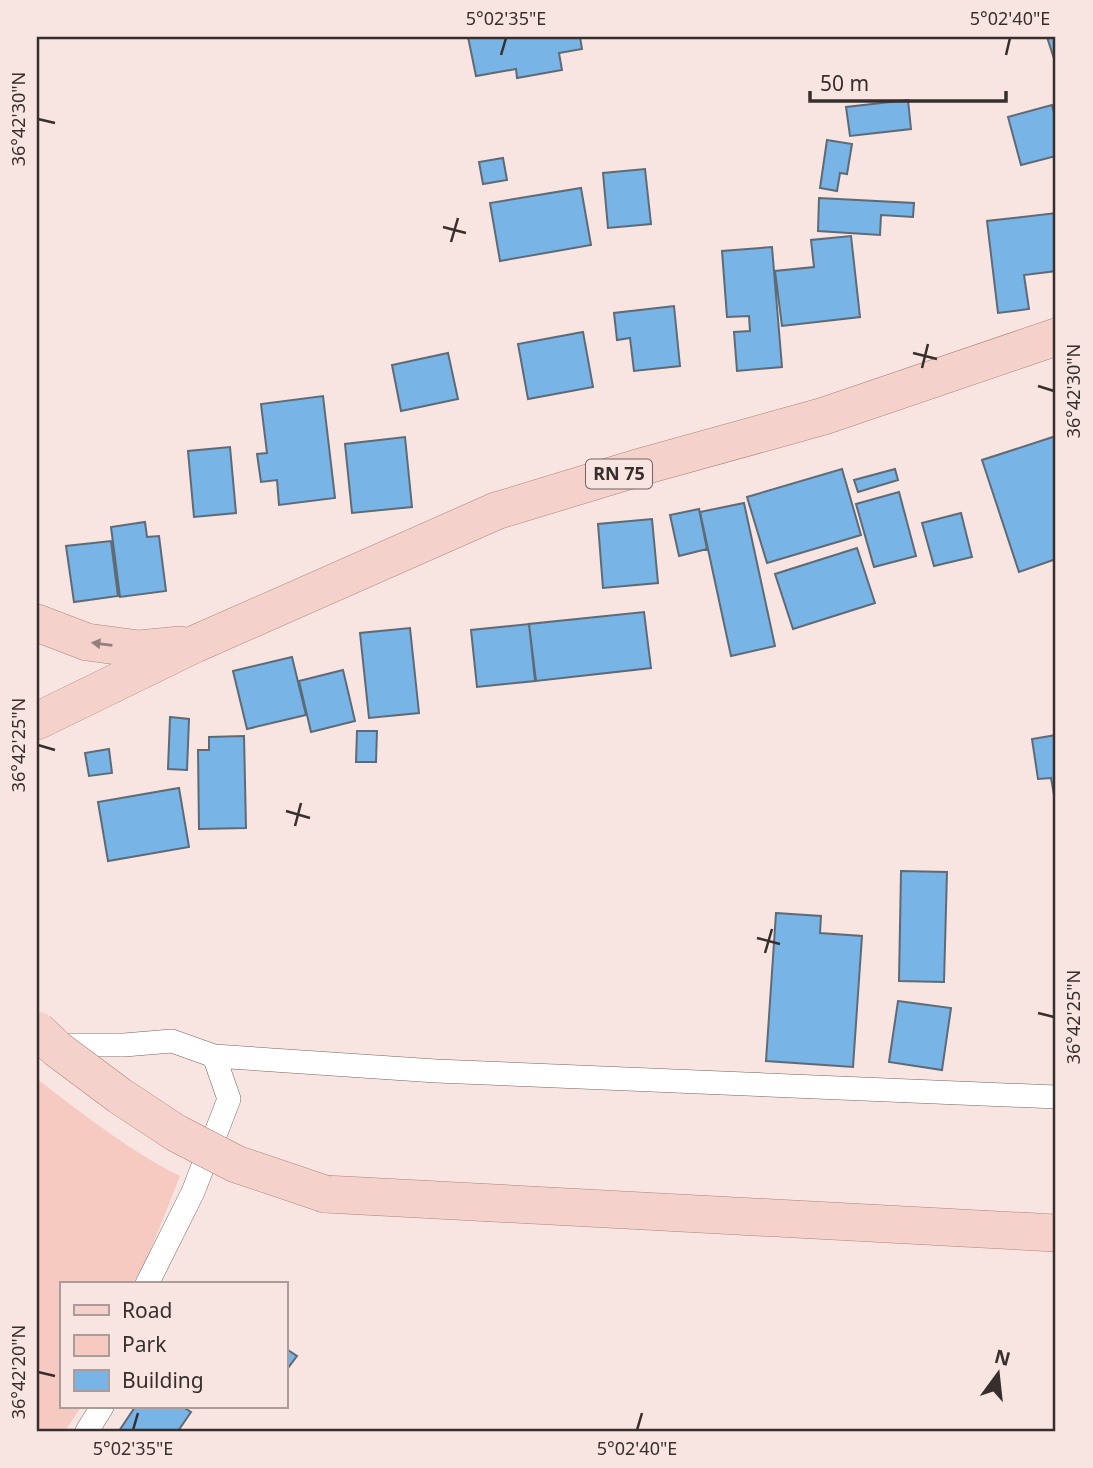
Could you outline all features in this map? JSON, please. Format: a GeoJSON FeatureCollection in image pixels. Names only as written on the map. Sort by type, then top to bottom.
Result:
{"type":"FeatureCollection","features":[{"type":"Feature","properties":{"kind":"main road","name":"RN 75"},"geometry":{"type":"LineString","coordinates":[[37,722],[195,644],[496,511],[824,416],[1056,337]]}},
{"type":"Feature","properties":{"kind":"main road"},"geometry":{"type":"LineString","coordinates":[[37,623],[87,642],[139,649],[195,644]]}},
{"type":"Feature","properties":{"kind":"main road"},"geometry":{"type":"LineString","coordinates":[[37,1030],[57,1049],[120,1096],[176,1133],[236,1164],[325,1194],[1056,1233]]}},
{"type":"Feature","properties":{"kind":"street"},"geometry":{"type":"LineString","coordinates":[[37,1045],[124,1045],[172,1041],[214,1056],[436,1071],[1056,1097]]}},
{"type":"Feature","properties":{"kind":"street"},"geometry":{"type":"LineString","coordinates":[[148,1282],[192,1192],[229,1099],[214,1056]]}},
{"type":"Feature","properties":{"kind":"street"},"geometry":{"type":"LineString","coordinates":[[87,1431],[101,1408]]}},
{"type":"Feature","properties":{"kind":"green space"},"geometry":{"type":"Polygon","coordinates":[[[37,1079],[124,1143],[180,1176],[138,1282],[60,1282],[60,1408],[80,1408],[65,1431],[37,1431],[37,1079]]]}},
{"type":"Feature","properties":{"kind":"building"},"geometry":{"type":"Polygon","coordinates":[[[468,37],[580,37],[582,49],[559,53],[562,70],[517,78],[516,69],[476,76],[468,37]]]}},
{"type":"Feature","properties":{"kind":"building"},"geometry":{"type":"Polygon","coordinates":[[[1047,37],[1056,37],[1056,65],[1047,37]]]}},
{"type":"Feature","properties":{"kind":"building"},"geometry":{"type":"Polygon","coordinates":[[[908,100],[911,129],[850,136],[846,107],[908,100]]]}},
{"type":"Feature","properties":{"kind":"building"},"geometry":{"type":"Polygon","coordinates":[[[1052,105],[1056,120],[1056,156],[1021,165],[1008,117],[1052,105]]]}},
{"type":"Feature","properties":{"kind":"building"},"geometry":{"type":"Polygon","coordinates":[[[827,140],[852,144],[847,174],[840,173],[837,191],[820,188],[827,140]]]}},
{"type":"Feature","properties":{"kind":"building"},"geometry":{"type":"Polygon","coordinates":[[[503,158],[507,180],[483,184],[479,162],[503,158]]]}},
{"type":"Feature","properties":{"kind":"building"},"geometry":{"type":"Polygon","coordinates":[[[645,169],[651,224],[608,228],[603,173],[645,169]]]}},
{"type":"Feature","properties":{"kind":"building"},"geometry":{"type":"Polygon","coordinates":[[[581,188],[591,245],[500,261],[490,203],[581,188]]]}},
{"type":"Feature","properties":{"kind":"building"},"geometry":{"type":"Polygon","coordinates":[[[819,198],[914,203],[913,217],[881,215],[880,235],[818,231],[819,198]]]}},
{"type":"Feature","properties":{"kind":"building"},"geometry":{"type":"Polygon","coordinates":[[[1056,213],[1056,271],[1024,275],[1029,309],[998,313],[987,221],[1056,213]]]}},
{"type":"Feature","properties":{"kind":"building"},"geometry":{"type":"Polygon","coordinates":[[[851,236],[860,317],[782,326],[775,271],[814,267],[811,240],[851,236]]]}},
{"type":"Feature","properties":{"kind":"building"},"geometry":{"type":"Polygon","coordinates":[[[772,247],[782,367],[737,371],[734,332],[750,331],[749,316],[727,317],[722,251],[772,247]]]}},
{"type":"Feature","properties":{"kind":"building"},"geometry":{"type":"Polygon","coordinates":[[[674,306],[680,366],[634,371],[630,338],[617,340],[614,313],[674,306]]]}},
{"type":"Feature","properties":{"kind":"building"},"geometry":{"type":"Polygon","coordinates":[[[583,332],[593,387],[528,399],[518,344],[583,332]]]}},
{"type":"Feature","properties":{"kind":"building"},"geometry":{"type":"Polygon","coordinates":[[[448,353],[458,399],[401,411],[392,365],[448,353]]]}},
{"type":"Feature","properties":{"kind":"building"},"geometry":{"type":"Polygon","coordinates":[[[323,396],[335,498],[279,505],[277,480],[261,482],[257,454],[267,453],[261,404],[323,396]]]}},
{"type":"Feature","properties":{"kind":"building"},"geometry":{"type":"Polygon","coordinates":[[[1056,436],[1056,559],[1019,572],[982,460],[1056,436]]]}},
{"type":"Feature","properties":{"kind":"building"},"geometry":{"type":"Polygon","coordinates":[[[405,437],[412,507],[352,513],[345,444],[405,437]]]}},
{"type":"Feature","properties":{"kind":"building"},"geometry":{"type":"Polygon","coordinates":[[[230,447],[236,513],[194,517],[188,451],[230,447]]]}},
{"type":"Feature","properties":{"kind":"building"},"geometry":{"type":"Polygon","coordinates":[[[842,469],[861,535],[767,563],[747,497],[842,469]]]}},
{"type":"Feature","properties":{"kind":"building"},"geometry":{"type":"Polygon","coordinates":[[[895,469],[898,480],[858,492],[854,480],[895,469]]]}},
{"type":"Feature","properties":{"kind":"building"},"geometry":{"type":"Polygon","coordinates":[[[899,492],[916,556],[874,567],[856,504],[899,492]]]}},
{"type":"Feature","properties":{"kind":"building"},"geometry":{"type":"Polygon","coordinates":[[[744,503],[775,646],[731,656],[700,512],[744,503]]]}},
{"type":"Feature","properties":{"kind":"building"},"geometry":{"type":"Polygon","coordinates":[[[699,509],[707,549],[679,556],[670,515],[699,509]]]}},
{"type":"Feature","properties":{"kind":"building"},"geometry":{"type":"Polygon","coordinates":[[[961,513],[972,557],[934,566],[922,523],[961,513]]]}},
{"type":"Feature","properties":{"kind":"building"},"geometry":{"type":"Polygon","coordinates":[[[652,519],[658,583],[603,588],[598,524],[652,519]]]}},
{"type":"Feature","properties":{"kind":"building"},"geometry":{"type":"Polygon","coordinates":[[[145,522],[147,537],[159,536],[166,591],[120,597],[111,527],[145,522]]]}},
{"type":"Feature","properties":{"kind":"building"},"geometry":{"type":"Polygon","coordinates":[[[111,541],[118,596],[74,602],[66,546],[111,541]]]}},
{"type":"Feature","properties":{"kind":"building"},"geometry":{"type":"Polygon","coordinates":[[[857,548],[875,603],[793,629],[775,574],[857,548]]]}},
{"type":"Feature","properties":{"kind":"building"},"geometry":{"type":"Polygon","coordinates":[[[644,612],[651,668],[536,681],[529,624],[644,612]]]}},
{"type":"Feature","properties":{"kind":"building"},"geometry":{"type":"Polygon","coordinates":[[[529,624],[535,681],[477,687],[471,630],[529,624]]]}},
{"type":"Feature","properties":{"kind":"building"},"geometry":{"type":"Polygon","coordinates":[[[410,628],[419,713],[369,718],[360,633],[410,628]]]}},
{"type":"Feature","properties":{"kind":"building"},"geometry":{"type":"Polygon","coordinates":[[[292,657],[306,715],[247,729],[233,671],[292,657]]]}},
{"type":"Feature","properties":{"kind":"building"},"geometry":{"type":"Polygon","coordinates":[[[343,670],[355,721],[311,732],[299,681],[343,670]]]}},
{"type":"Feature","properties":{"kind":"building"},"geometry":{"type":"Polygon","coordinates":[[[170,717],[189,719],[187,770],[168,769],[170,717]]]}},
{"type":"Feature","properties":{"kind":"building"},"geometry":{"type":"Polygon","coordinates":[[[357,731],[377,731],[376,762],[356,762],[357,731]]]}},
{"type":"Feature","properties":{"kind":"building"},"geometry":{"type":"Polygon","coordinates":[[[1056,735],[1054,795],[1051,778],[1038,779],[1032,739],[1056,735]]]}},
{"type":"Feature","properties":{"kind":"building"},"geometry":{"type":"Polygon","coordinates":[[[244,736],[246,828],[199,829],[198,750],[209,750],[209,737],[244,736]]]}},
{"type":"Feature","properties":{"kind":"building"},"geometry":{"type":"Polygon","coordinates":[[[109,749],[112,773],[89,776],[85,753],[109,749]]]}},
{"type":"Feature","properties":{"kind":"building"},"geometry":{"type":"Polygon","coordinates":[[[179,788],[189,847],[108,861],[98,802],[179,788]]]}},
{"type":"Feature","properties":{"kind":"building"},"geometry":{"type":"Polygon","coordinates":[[[901,871],[947,872],[944,982],[899,981],[901,871]]]}},
{"type":"Feature","properties":{"kind":"building"},"geometry":{"type":"Polygon","coordinates":[[[776,913],[821,916],[820,933],[862,936],[853,1067],[766,1061],[776,913]]]}},
{"type":"Feature","properties":{"kind":"building"},"geometry":{"type":"Polygon","coordinates":[[[898,1001],[951,1008],[942,1070],[889,1062],[898,1001]]]}},
{"type":"Feature","properties":{"kind":"building"},"geometry":{"type":"Polygon","coordinates":[[[287,1349],[297,1356],[287,1369],[287,1349]]]}},
{"type":"Feature","properties":{"kind":"building"},"geometry":{"type":"Polygon","coordinates":[[[134,1408],[185,1408],[191,1412],[178,1431],[119,1431],[134,1408]]]}}]}
